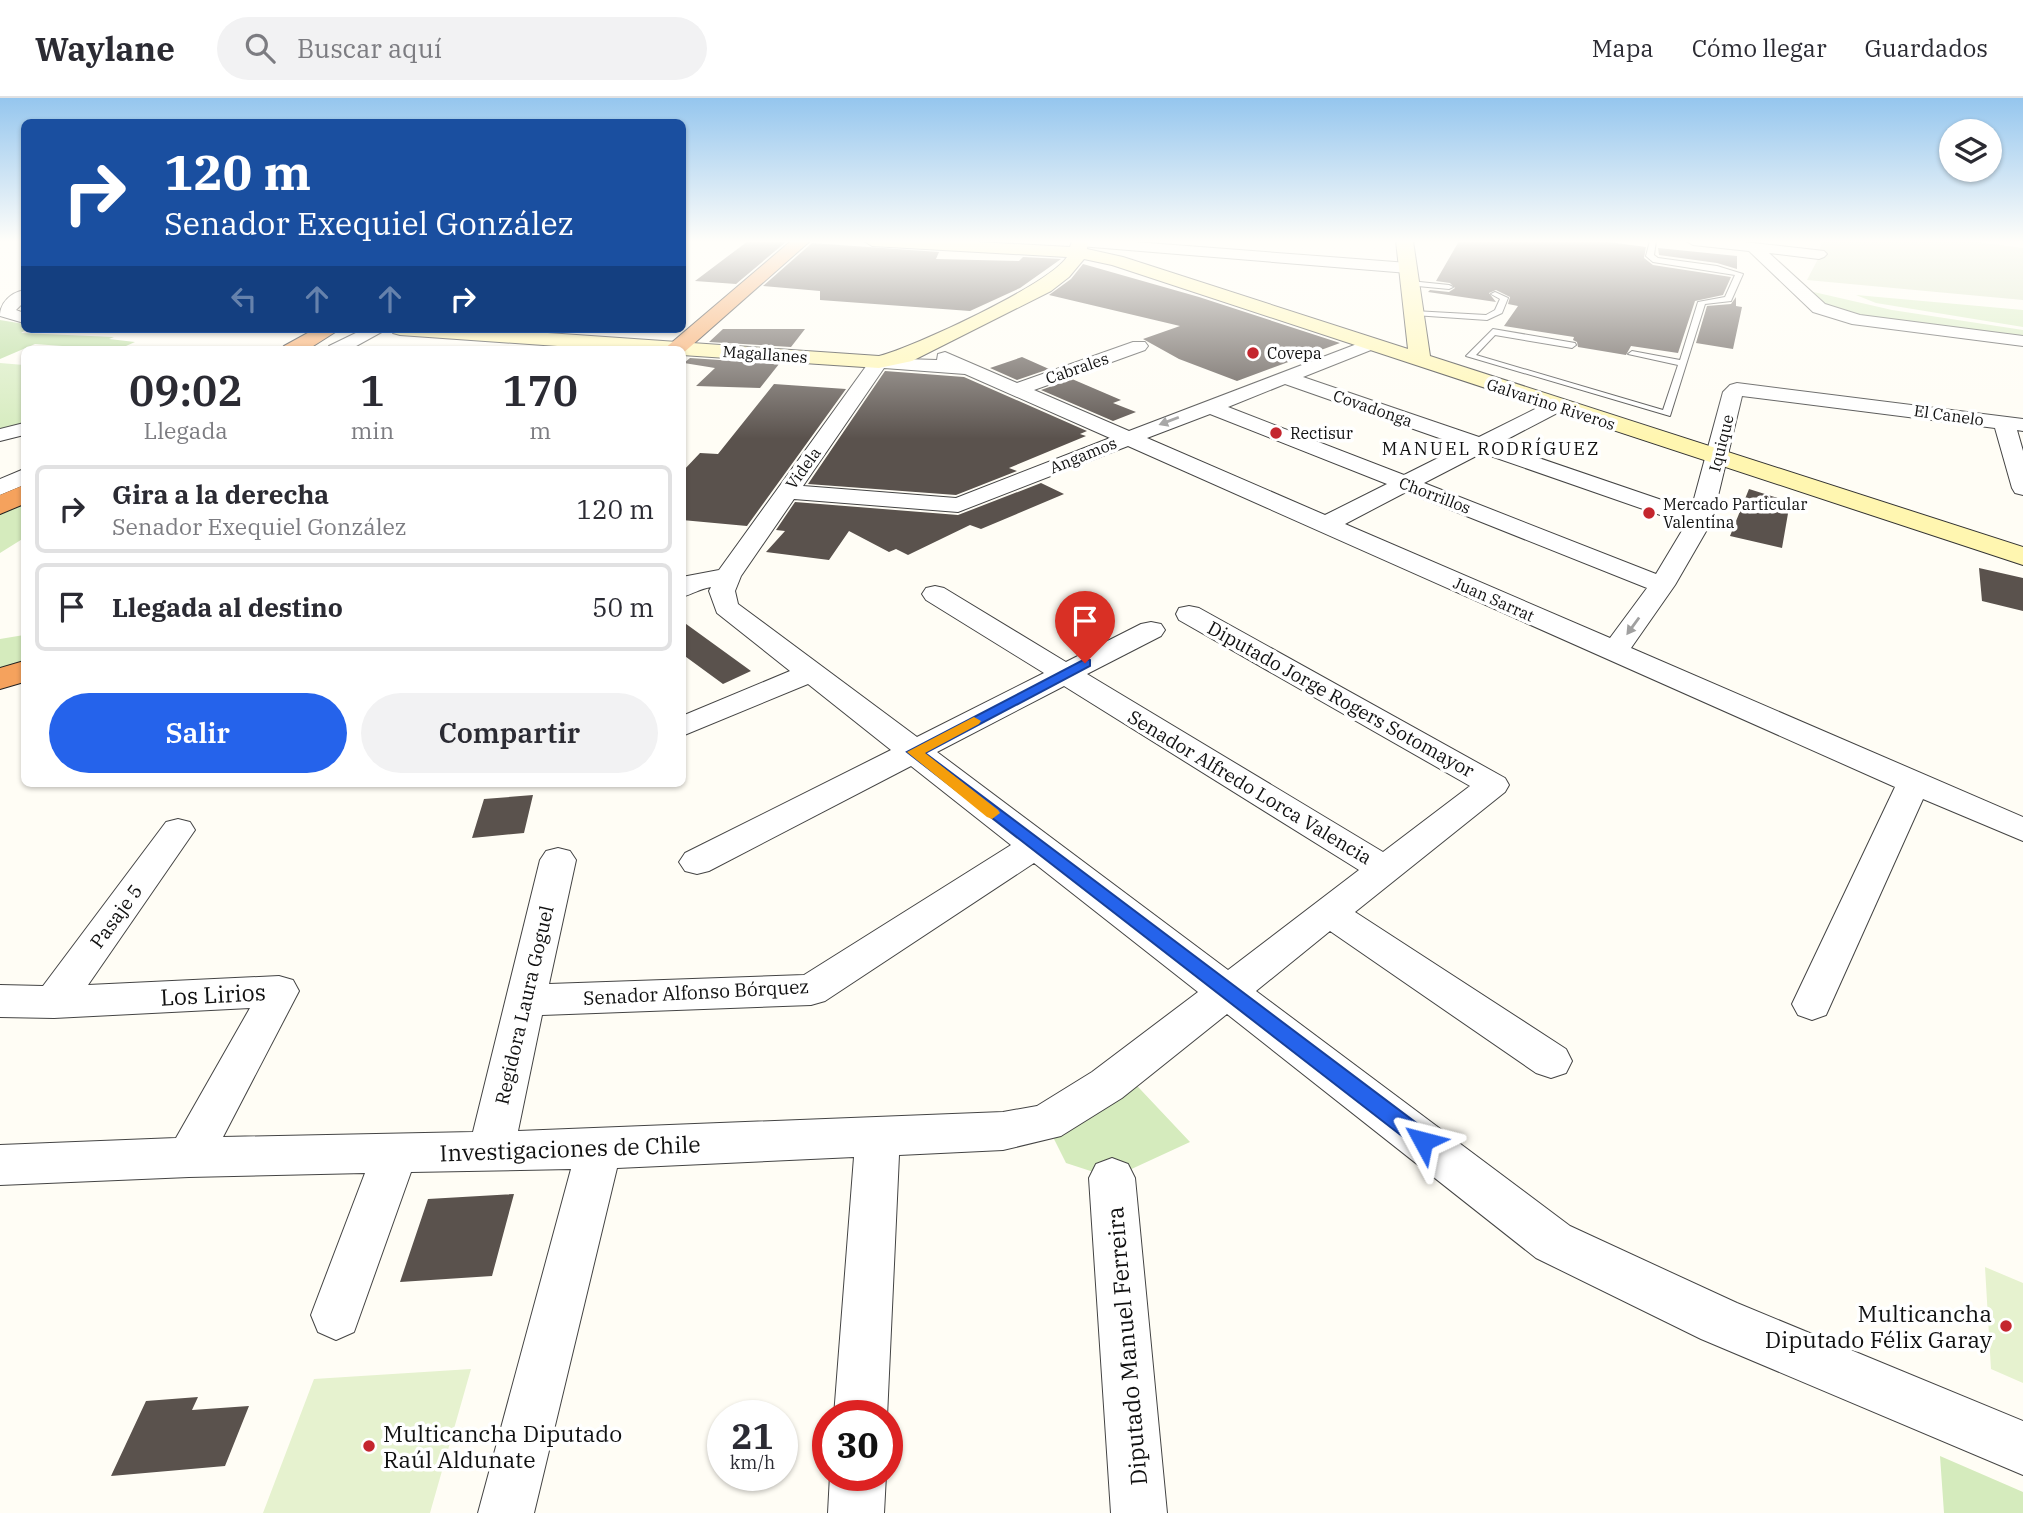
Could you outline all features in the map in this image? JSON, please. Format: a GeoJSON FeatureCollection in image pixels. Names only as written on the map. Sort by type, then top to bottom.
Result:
{"type":"FeatureCollection","features":[{"type":"Feature","properties":{"kind":"highway"},"geometry":{"type":"LineString","coordinates":[[679,346],[725,307]]}},
{"type":"Feature","properties":{"kind":"highway"},"geometry":{"type":"LineString","coordinates":[[298,346],[323,333]]}},
{"type":"Feature","properties":{"kind":"highway"},"geometry":{"type":"LineString","coordinates":[[0,506],[21,495]]}},
{"type":"Feature","properties":{"kind":"highway"},"geometry":{"type":"LineString","coordinates":[[0,679],[21,672]]}},
{"type":"Feature","properties":{"kind":"main road"},"geometry":{"type":"LineString","coordinates":[[879,362],[904,356],[1004,307]]}},
{"type":"Feature","properties":{"kind":"main road","name":"Galvarino Riveros"},"geometry":{"type":"LineString","coordinates":[[1257,307],[2023,556]]}},
{"type":"Feature","properties":{"kind":"main road"},"geometry":{"type":"LineString","coordinates":[[1412,307],[1420,361]]}},
{"type":"Feature","properties":{"kind":"main road"},"geometry":{"type":"LineString","coordinates":[[1370,344],[1400,342],[1414,323]]}},
{"type":"Feature","properties":{"kind":"main road","name":"Magallanes"},"geometry":{"type":"LineString","coordinates":[[455,333],[635,346]]}},
{"type":"Feature","properties":{"kind":"main road","name":"Magallanes"},"geometry":{"type":"LineString","coordinates":[[686,350],[879,362]]}},
{"type":"Feature","properties":{"kind":"street"},"geometry":{"type":"LineString","coordinates":[[9,307],[6,312],[21,317]]}},
{"type":"Feature","properties":{"kind":"street"},"geometry":{"type":"LineString","coordinates":[[1818,307],[1858,320],[2023,341]]}},
{"type":"Feature","properties":{"kind":"street"},"geometry":{"type":"LineString","coordinates":[[343,346],[370,333]]}},
{"type":"Feature","properties":{"kind":"street","name":"Angamos"},"geometry":{"type":"LineString","coordinates":[[786,492],[958,505],[1370,344]]}},
{"type":"Feature","properties":{"kind":"street","name":"Cabrales"},"geometry":{"type":"LineString","coordinates":[[1015,390],[1139,346]]}},
{"type":"Feature","properties":{"kind":"street","name":"Juan Sarrat"},"geometry":{"type":"LineString","coordinates":[[924,347],[1015,390],[2023,830]]}},
{"type":"Feature","properties":{"kind":"street","name":"Juan Sarrat"},"geometry":{"type":"LineString","coordinates":[[879,362],[965,368]]}},
{"type":"Feature","properties":{"kind":"street","name":"Videla"},"geometry":{"type":"LineString","coordinates":[[728,576],[879,362]]}},
{"type":"Feature","properties":{"kind":"street","name":"Covadonga"},"geometry":{"type":"LineString","coordinates":[[1284,377],[1700,521]]}},
{"type":"Feature","properties":{"kind":"street","name":"Iquique"},"geometry":{"type":"LineString","coordinates":[[1615,651],[1662,585],[1700,521],[1737,389],[1874,405]]}},
{"type":"Feature","properties":{"kind":"street","name":"El Canelo"},"geometry":{"type":"LineString","coordinates":[[1874,405],[2013,423]]}},
{"type":"Feature","properties":{"kind":"street","name":"Chorrillos"},"geometry":{"type":"LineString","coordinates":[[1208,406],[1662,585]]}},
{"type":"Feature","properties":{"kind":"street"},"geometry":{"type":"LineString","coordinates":[[1325,525],[1556,406]]}},
{"type":"Feature","properties":{"kind":"street"},"geometry":{"type":"LineString","coordinates":[[2013,423],[2023,488]]}},
{"type":"Feature","properties":{"kind":"street"},"geometry":{"type":"LineString","coordinates":[[0,435],[21,430]]}},
{"type":"Feature","properties":{"kind":"street"},"geometry":{"type":"LineString","coordinates":[[0,488],[21,478]]}},
{"type":"Feature","properties":{"kind":"street"},"geometry":{"type":"LineString","coordinates":[[686,585],[728,576]]}},
{"type":"Feature","properties":{"kind":"street"},"geometry":{"type":"LineString","coordinates":[[728,576],[722,591],[726,607],[1553,1242],[1719,1321],[2023,1448]]}},
{"type":"Feature","properties":{"kind":"street","name":"Senador Alfredo Lorca Valencia"},"geometry":{"type":"LineString","coordinates":[[935,594],[1386,870]]}},
{"type":"Feature","properties":{"kind":"street","name":"Diputado Jorge Rogers Sotomayor"},"geometry":{"type":"LineString","coordinates":[[1188,614],[1493,785]]}},
{"type":"Feature","properties":{"kind":"street"},"geometry":{"type":"LineString","coordinates":[[697,862],[1151,630]]}},
{"type":"Feature","properties":{"kind":"street"},"geometry":{"type":"LineString","coordinates":[[686,725],[810,673]]}},
{"type":"Feature","properties":{"kind":"street"},"geometry":{"type":"LineString","coordinates":[[1812,1004],[1914,782]]}},
{"type":"Feature","properties":{"kind":"street","name":"Investigaciones de Chile"},"geometry":{"type":"LineString","coordinates":[[0,1165],[189,1157],[599,1149],[1003,1130],[1046,1123],[1107,1085],[1493,785]]}},
{"type":"Feature","properties":{"kind":"street","name":"Pasaje 5"},"geometry":{"type":"LineString","coordinates":[[54,1002],[178,830]]}},
{"type":"Feature","properties":{"kind":"street","name":"Senador Alfonso Bórquez"},"geometry":{"type":"LineString","coordinates":[[525,1000],[811,990],[1035,846]]}},
{"type":"Feature","properties":{"kind":"street","name":"Regidora Laura Goguel"},"geometry":{"type":"LineString","coordinates":[[491,1151],[558,859]]}},
{"type":"Feature","properties":{"kind":"street"},"geometry":{"type":"LineString","coordinates":[[1330,913],[1551,1061]]}},
{"type":"Feature","properties":{"kind":"street","name":"Los Lirios"},"geometry":{"type":"LineString","coordinates":[[0,1001],[54,1002],[279,991],[189,1157]]}},
{"type":"Feature","properties":{"kind":"street"},"geometry":{"type":"LineString","coordinates":[[862,1400],[878,1136]]}},
{"type":"Feature","properties":{"kind":"street"},"geometry":{"type":"LineString","coordinates":[[506,1513],[599,1149]]}},
{"type":"Feature","properties":{"kind":"street"},"geometry":{"type":"LineString","coordinates":[[336,1315],[395,1153]]}},
{"type":"Feature","properties":{"kind":"street","name":"Diputado Manuel Ferreira"},"geometry":{"type":"LineString","coordinates":[[1112,1178],[1139,1513]]}},
{"type":"Feature","properties":{"kind":"street"},"geometry":{"type":"LineString","coordinates":[[856,1513],[857,1491]]}},
{"type":"Feature","properties":{"kind":"lane"},"geometry":{"type":"LineString","coordinates":[[1414,323],[1487,318],[1499,311],[1501,307]]}},
{"type":"Feature","properties":{"kind":"lane"},"geometry":{"type":"LineString","coordinates":[[1572,345],[1493,332],[1470,356],[1667,414],[1700,307]]}},
{"type":"Feature","properties":{"kind":"lane"},"geometry":{"type":"LineString","coordinates":[[1632,354],[1683,363]]}},
{"type":"Feature","properties":{"kind":"green space"},"geometry":{"type":"Polygon","coordinates":[[[1827,307],[1879,307],[2023,330],[2023,340],[1835,313],[1827,307]]]}},
{"type":"Feature","properties":{"kind":"green space"},"geometry":{"type":"Polygon","coordinates":[[[1901,307],[1990,307],[2023,310],[2023,327],[1901,307]]]}},
{"type":"Feature","properties":{"kind":"green space"},"geometry":{"type":"Polygon","coordinates":[[[0,320],[21,324],[21,333],[114,337],[109,339],[135,342],[126,346],[35,344],[21,346],[21,350],[0,359],[0,320]]]}},
{"type":"Feature","properties":{"kind":"green space"},"geometry":{"type":"Polygon","coordinates":[[[0,363],[21,365],[21,425],[0,431],[0,363]]]}},
{"type":"Feature","properties":{"kind":"green space"},"geometry":{"type":"Polygon","coordinates":[[[21,501],[21,540],[0,553],[0,512],[21,501]]]}},
{"type":"Feature","properties":{"kind":"green space"},"geometry":{"type":"Polygon","coordinates":[[[21,636],[21,665],[0,672],[0,639],[21,636]]]}},
{"type":"Feature","properties":{"kind":"green space"},"geometry":{"type":"Polygon","coordinates":[[[1124,1072],[1190,1142],[1112,1178],[1066,1163],[1046,1123],[1124,1072]]]}},
{"type":"Feature","properties":{"kind":"green space","name":"Multicancha Diputado Félix Garay"},"geometry":{"type":"Polygon","coordinates":[[[1985,1267],[2023,1283],[2023,1383],[1991,1369],[1985,1267]]]}},
{"type":"Feature","properties":{"kind":"green space","name":"Multicancha Diputado Raúl Aldunate"},"geometry":{"type":"Polygon","coordinates":[[[471,1369],[430,1513],[263,1513],[314,1379],[471,1369]]]}},
{"type":"Feature","properties":{"kind":"green space"},"geometry":{"type":"Polygon","coordinates":[[[1940,1456],[2023,1492],[2023,1513],[1944,1513],[1940,1456]]]}},
{"type":"Feature","properties":{"kind":"building"},"geometry":{"type":"Polygon","coordinates":[[[916,307],[979,307],[970,311],[916,307]]]}},
{"type":"Feature","properties":{"kind":"building"},"geometry":{"type":"Polygon","coordinates":[[[1100,307],[1230,307],[1340,343],[1237,381],[1179,359],[1143,339],[1180,326],[1100,307]]]}},
{"type":"Feature","properties":{"kind":"building"},"geometry":{"type":"Polygon","coordinates":[[[1517,307],[1693,307],[1678,353],[1631,346],[1626,355],[1578,347],[1574,337],[1504,326],[1517,307]]]}},
{"type":"Feature","properties":{"kind":"building"},"geometry":{"type":"Polygon","coordinates":[[[1707,307],[1742,307],[1733,349],[1696,343],[1707,307]]]}},
{"type":"Feature","properties":{"kind":"building"},"geometry":{"type":"Polygon","coordinates":[[[723,329],[805,329],[791,347],[709,342],[723,329]]]}},
{"type":"Feature","properties":{"kind":"building"},"geometry":{"type":"Polygon","coordinates":[[[1022,357],[1049,369],[1017,380],[990,368],[1022,357]]]}},
{"type":"Feature","properties":{"kind":"building"},"geometry":{"type":"Polygon","coordinates":[[[690,358],[779,364],[760,388],[696,386],[715,368],[686,361],[690,358]]]}},
{"type":"Feature","properties":{"kind":"building"},"geometry":{"type":"Polygon","coordinates":[[[885,371],[964,377],[1087,431],[1080,434],[1086,436],[1009,468],[1017,471],[956,495],[808,484],[885,371]]]}},
{"type":"Feature","properties":{"kind":"building"},"geometry":{"type":"Polygon","coordinates":[[[1072,379],[1121,400],[1113,403],[1136,412],[1113,421],[1041,390],[1072,379]]]}},
{"type":"Feature","properties":{"kind":"building"},"geometry":{"type":"Polygon","coordinates":[[[774,384],[846,389],[747,526],[686,520],[686,468],[700,453],[718,454],[774,384]]]}},
{"type":"Feature","properties":{"kind":"building"},"geometry":{"type":"Polygon","coordinates":[[[1041,483],[1064,494],[981,529],[970,525],[908,555],[896,549],[889,552],[849,531],[829,560],[766,552],[785,531],[776,530],[795,502],[958,515],[1041,483]]]}},
{"type":"Feature","properties":{"kind":"building"},"geometry":{"type":"Polygon","coordinates":[[[1749,489],[1790,502],[1782,548],[1730,536],[1749,489]]]}},
{"type":"Feature","properties":{"kind":"building"},"geometry":{"type":"Polygon","coordinates":[[[1979,568],[2023,578],[2023,611],[1982,601],[1979,568]]]}},
{"type":"Feature","properties":{"kind":"building"},"geometry":{"type":"Polygon","coordinates":[[[686,624],[751,671],[723,684],[686,657],[686,624]]]}},
{"type":"Feature","properties":{"kind":"building"},"geometry":{"type":"Polygon","coordinates":[[[533,795],[524,833],[472,838],[484,799],[533,795]]]}},
{"type":"Feature","properties":{"kind":"building"},"geometry":{"type":"Polygon","coordinates":[[[514,1194],[492,1276],[400,1282],[428,1199],[514,1194]]]}},
{"type":"Feature","properties":{"kind":"building"},"geometry":{"type":"Polygon","coordinates":[[[198,1397],[192,1410],[249,1406],[225,1466],[111,1476],[146,1401],[198,1397]]]}},
{"type":"Feature","properties":{"kind":"slow traffic"},"geometry":{"type":"LineString","coordinates":[[974,721],[914,752],[992,813]]}},
{"type":"Feature","properties":{"kind":"place","name":"Covepa"},"geometry":{"type":"Point","coordinates":[1253,353]}},
{"type":"Feature","properties":{"kind":"place","name":"Rectisur"},"geometry":{"type":"Point","coordinates":[1276,433]}},
{"type":"Feature","properties":{"kind":"place","name":"Mercado Particular Valentina"},"geometry":{"type":"Point","coordinates":[1649,513]}},
{"type":"Feature","properties":{"kind":"place","name":"Multicancha Diputado Félix Garay"},"geometry":{"type":"Point","coordinates":[2006,1326]}},
{"type":"Feature","properties":{"kind":"place","name":"Multicancha Diputado Raúl Aldunate"},"geometry":{"type":"Point","coordinates":[369,1446]}},
{"type":"Feature","properties":{"kind":"district","name":"MANUEL RODRÍGUEZ"},"geometry":{"type":"Point","coordinates":[1491,448]}},
{"type":"Feature","properties":{"kind":"route"},"geometry":{"type":"LineString","coordinates":[[1085,663],[914,752],[1423,1141]]}}]}
